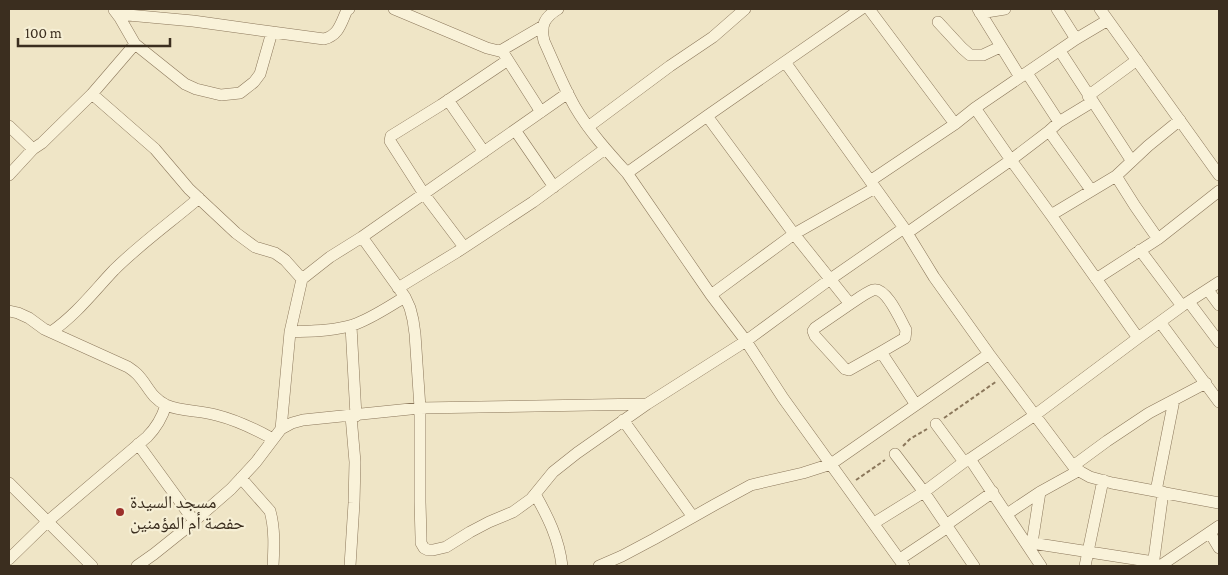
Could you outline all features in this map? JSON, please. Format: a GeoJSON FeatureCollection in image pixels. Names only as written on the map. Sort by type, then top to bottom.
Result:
{"type":"FeatureCollection","features":[{"type":"Feature","properties":{"kind":"street"},"geometry":{"type":"LineString","coordinates":[[115,12],[324,39],[335,34],[349,9]]}},
{"type":"Feature","properties":{"kind":"street"},"geometry":{"type":"LineString","coordinates":[[394,9],[505,55],[541,112]]}},
{"type":"Feature","properties":{"kind":"street"},"geometry":{"type":"LineString","coordinates":[[558,9],[546,19],[542,33],[544,41],[568,93],[588,127],[605,150],[627,173],[711,296],[746,341],[783,398],[902,563],[993,492]]}},
{"type":"Feature","properties":{"kind":"street"},"geometry":{"type":"LineString","coordinates":[[588,127],[713,37],[745,9]]}},
{"type":"Feature","properties":{"kind":"street"},"geometry":{"type":"LineString","coordinates":[[627,173],[861,9]]}},
{"type":"Feature","properties":{"kind":"street"},"geometry":{"type":"LineString","coordinates":[[869,9],[955,124]]}},
{"type":"Feature","properties":{"kind":"street"},"geometry":{"type":"LineString","coordinates":[[999,9],[979,11],[1000,47],[1024,75],[1059,122]]}},
{"type":"Feature","properties":{"kind":"street"},"geometry":{"type":"LineString","coordinates":[[1057,9],[1076,39]]}},
{"type":"Feature","properties":{"kind":"street"},"geometry":{"type":"LineString","coordinates":[[1100,9],[1219,175]]}},
{"type":"Feature","properties":{"kind":"street"},"geometry":{"type":"LineString","coordinates":[[115,12],[135,44],[185,84],[221,95],[240,93],[254,82],[260,74],[272,32]]}},
{"type":"Feature","properties":{"kind":"street"},"geometry":{"type":"LineString","coordinates":[[711,296],[794,234],[872,185],[975,108],[1076,39],[1108,20]]}},
{"type":"Feature","properties":{"kind":"street"},"geometry":{"type":"LineString","coordinates":[[938,22],[970,54],[983,55],[1000,47]]}},
{"type":"Feature","properties":{"kind":"street"},"geometry":{"type":"LineString","coordinates":[[464,247],[424,194],[390,141],[390,138],[448,100],[543,26]]}},
{"type":"Feature","properties":{"kind":"street"},"geometry":{"type":"LineString","coordinates":[[9,175],[33,149],[92,94],[135,44]]}},
{"type":"Feature","properties":{"kind":"street"},"geometry":{"type":"LineString","coordinates":[[1060,51],[1131,160]]}},
{"type":"Feature","properties":{"kind":"street"},"geometry":{"type":"LineString","coordinates":[[362,237],[402,293],[410,308],[415,334],[420,408],[421,536],[424,548],[433,550],[446,547],[482,525],[513,512],[531,499],[553,472],[577,452],[646,404],[746,341],[830,280],[1011,160],[1137,60]]}},
{"type":"Feature","properties":{"kind":"street"},"geometry":{"type":"LineString","coordinates":[[784,62],[905,231],[934,277],[989,354],[1076,468],[1090,477],[1112,483],[1219,503]]}},
{"type":"Feature","properties":{"kind":"street"},"geometry":{"type":"LineString","coordinates":[[281,429],[290,332],[302,278],[568,93]]}},
{"type":"Feature","properties":{"kind":"street"},"geometry":{"type":"LineString","coordinates":[[92,94],[155,150],[189,188],[236,233],[255,247],[275,253],[285,260],[302,278]]}},
{"type":"Feature","properties":{"kind":"street"},"geometry":{"type":"LineString","coordinates":[[448,100],[484,152]]}},
{"type":"Feature","properties":{"kind":"street"},"geometry":{"type":"LineString","coordinates":[[975,108],[1138,338]]}},
{"type":"Feature","properties":{"kind":"street"},"geometry":{"type":"LineString","coordinates":[[706,116],[794,234],[850,304]]}},
{"type":"Feature","properties":{"kind":"street"},"geometry":{"type":"LineString","coordinates":[[1051,215],[1116,176],[1131,160],[1180,120]]}},
{"type":"Feature","properties":{"kind":"street"},"geometry":{"type":"LineString","coordinates":[[9,126],[33,149]]}},
{"type":"Feature","properties":{"kind":"street"},"geometry":{"type":"LineString","coordinates":[[515,130],[554,187]]}},
{"type":"Feature","properties":{"kind":"street"},"geometry":{"type":"LineString","coordinates":[[1049,131],[1091,190]]}},
{"type":"Feature","properties":{"kind":"street"},"geometry":{"type":"LineString","coordinates":[[290,332],[329,330],[351,326],[366,320],[464,247],[554,187],[605,150]]}},
{"type":"Feature","properties":{"kind":"street"},"geometry":{"type":"LineString","coordinates":[[1116,176],[1158,238]]}},
{"type":"Feature","properties":{"kind":"street"},"geometry":{"type":"LineString","coordinates":[[1096,279],[1158,238],[1219,191]]}},
{"type":"Feature","properties":{"kind":"street"},"geometry":{"type":"LineString","coordinates":[[52,332],[72,316],[114,270],[199,198]]}},
{"type":"Feature","properties":{"kind":"street"},"geometry":{"type":"LineString","coordinates":[[1140,250],[1219,342]]}},
{"type":"Feature","properties":{"kind":"street"},"geometry":{"type":"LineString","coordinates":[[874,523],[924,492],[1035,414],[1160,322],[1219,282]]}},
{"type":"Feature","properties":{"kind":"street"},"geometry":{"type":"LineString","coordinates":[[873,290],[882,291],[890,300],[906,333],[905,338],[881,352],[849,370],[844,369],[815,336],[813,331],[873,290]]}},
{"type":"Feature","properties":{"kind":"street"},"geometry":{"type":"LineString","coordinates":[[1208,290],[1219,305]]}},
{"type":"Feature","properties":{"kind":"street"},"geometry":{"type":"LineString","coordinates":[[9,311],[30,318],[37,325],[128,367],[136,372],[156,399],[166,405],[178,409],[214,414],[273,439]]}},
{"type":"Feature","properties":{"kind":"street"},"geometry":{"type":"LineString","coordinates":[[1160,322],[1218,398]]}},
{"type":"Feature","properties":{"kind":"street"},"geometry":{"type":"LineString","coordinates":[[350,566],[355,462],[351,326]]}},
{"type":"Feature","properties":{"kind":"street"},"geometry":{"type":"LineString","coordinates":[[881,352],[916,405]]}},
{"type":"Feature","properties":{"kind":"street"},"geometry":{"type":"LineString","coordinates":[[598,566],[622,556],[751,486],[831,464],[989,354]]}},
{"type":"Feature","properties":{"kind":"street"},"geometry":{"type":"LineString","coordinates":[[1007,514],[1076,468],[1107,441],[1149,413],[1206,383]]}},
{"type":"Feature","properties":{"kind":"street"},"geometry":{"type":"LineString","coordinates":[[1161,564],[1159,492],[1174,400]]}},
{"type":"Feature","properties":{"kind":"street"},"geometry":{"type":"LineString","coordinates":[[137,566],[194,522],[230,489],[256,462],[281,429],[303,420],[420,408],[646,404]]}},
{"type":"Feature","properties":{"kind":"street"},"geometry":{"type":"LineString","coordinates":[[9,559],[47,522],[147,437],[157,427],[166,405]]}},
{"type":"Feature","properties":{"kind":"street"},"geometry":{"type":"LineString","coordinates":[[623,420],[693,517]]}},
{"type":"Feature","properties":{"kind":"street"},"geometry":{"type":"LineString","coordinates":[[936,424],[993,492],[1029,542],[1042,566]]}},
{"type":"Feature","properties":{"kind":"street"},"geometry":{"type":"LineString","coordinates":[[138,444],[194,522]]}},
{"type":"Feature","properties":{"kind":"street"},"geometry":{"type":"LineString","coordinates":[[895,454],[924,492],[974,566]]}},
{"type":"Feature","properties":{"kind":"street"},"geometry":{"type":"LineString","coordinates":[[241,478],[270,511],[274,545],[274,566]]}},
{"type":"Feature","properties":{"kind":"street"},"geometry":{"type":"LineString","coordinates":[[1085,566],[1103,480]]}},
{"type":"Feature","properties":{"kind":"street"},"geometry":{"type":"LineString","coordinates":[[9,483],[92,566]]}},
{"type":"Feature","properties":{"kind":"street"},"geometry":{"type":"LineString","coordinates":[[1029,542],[1040,492]]}},
{"type":"Feature","properties":{"kind":"street"},"geometry":{"type":"LineString","coordinates":[[535,494],[548,517],[557,539],[562,566]]}},
{"type":"Feature","properties":{"kind":"street"},"geometry":{"type":"LineString","coordinates":[[1029,542],[1161,564],[1214,530],[1219,548]]}},
{"type":"Feature","properties":{"kind":"path"},"geometry":{"type":"LineString","coordinates":[[846,486],[895,454],[910,439],[936,424],[1005,375]]}},
{"type":"Feature","properties":{"kind":"place","name":"مسجد السيدة حفصة أم المؤمنين"},"geometry":{"type":"Point","coordinates":[120,512]}}]}
